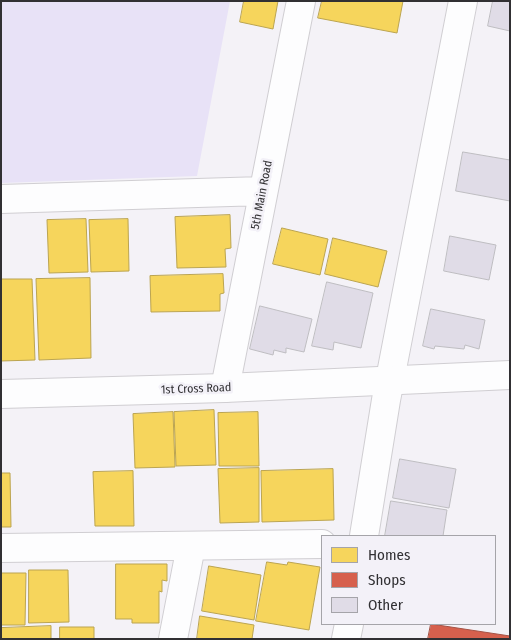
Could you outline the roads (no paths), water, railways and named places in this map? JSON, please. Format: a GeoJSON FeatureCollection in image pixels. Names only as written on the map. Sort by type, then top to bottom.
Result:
{"type":"FeatureCollection","features":[{"type":"Feature","properties":{"kind":"street","name":"5th Main Road"},"geometry":{"type":"LineString","coordinates":[[225,388],[301,1]]}},
{"type":"Feature","properties":{"kind":"street"},"geometry":{"type":"LineString","coordinates":[[364,535],[390,382],[463,1]]}},
{"type":"Feature","properties":{"kind":"street"},"geometry":{"type":"LineString","coordinates":[[1,199],[263,191]]}},
{"type":"Feature","properties":{"kind":"street","name":"1st Cross Road"},"geometry":{"type":"LineString","coordinates":[[1,394],[390,382],[510,375]]}},
{"type":"Feature","properties":{"kind":"street"},"geometry":{"type":"LineString","coordinates":[[1,548],[321,544]]}},
{"type":"Feature","properties":{"kind":"street"},"geometry":{"type":"LineString","coordinates":[[173,639],[190,546]]}},
{"type":"Feature","properties":{"kind":"street"},"geometry":{"type":"LineString","coordinates":[[346,639],[349,625]]}}]}
